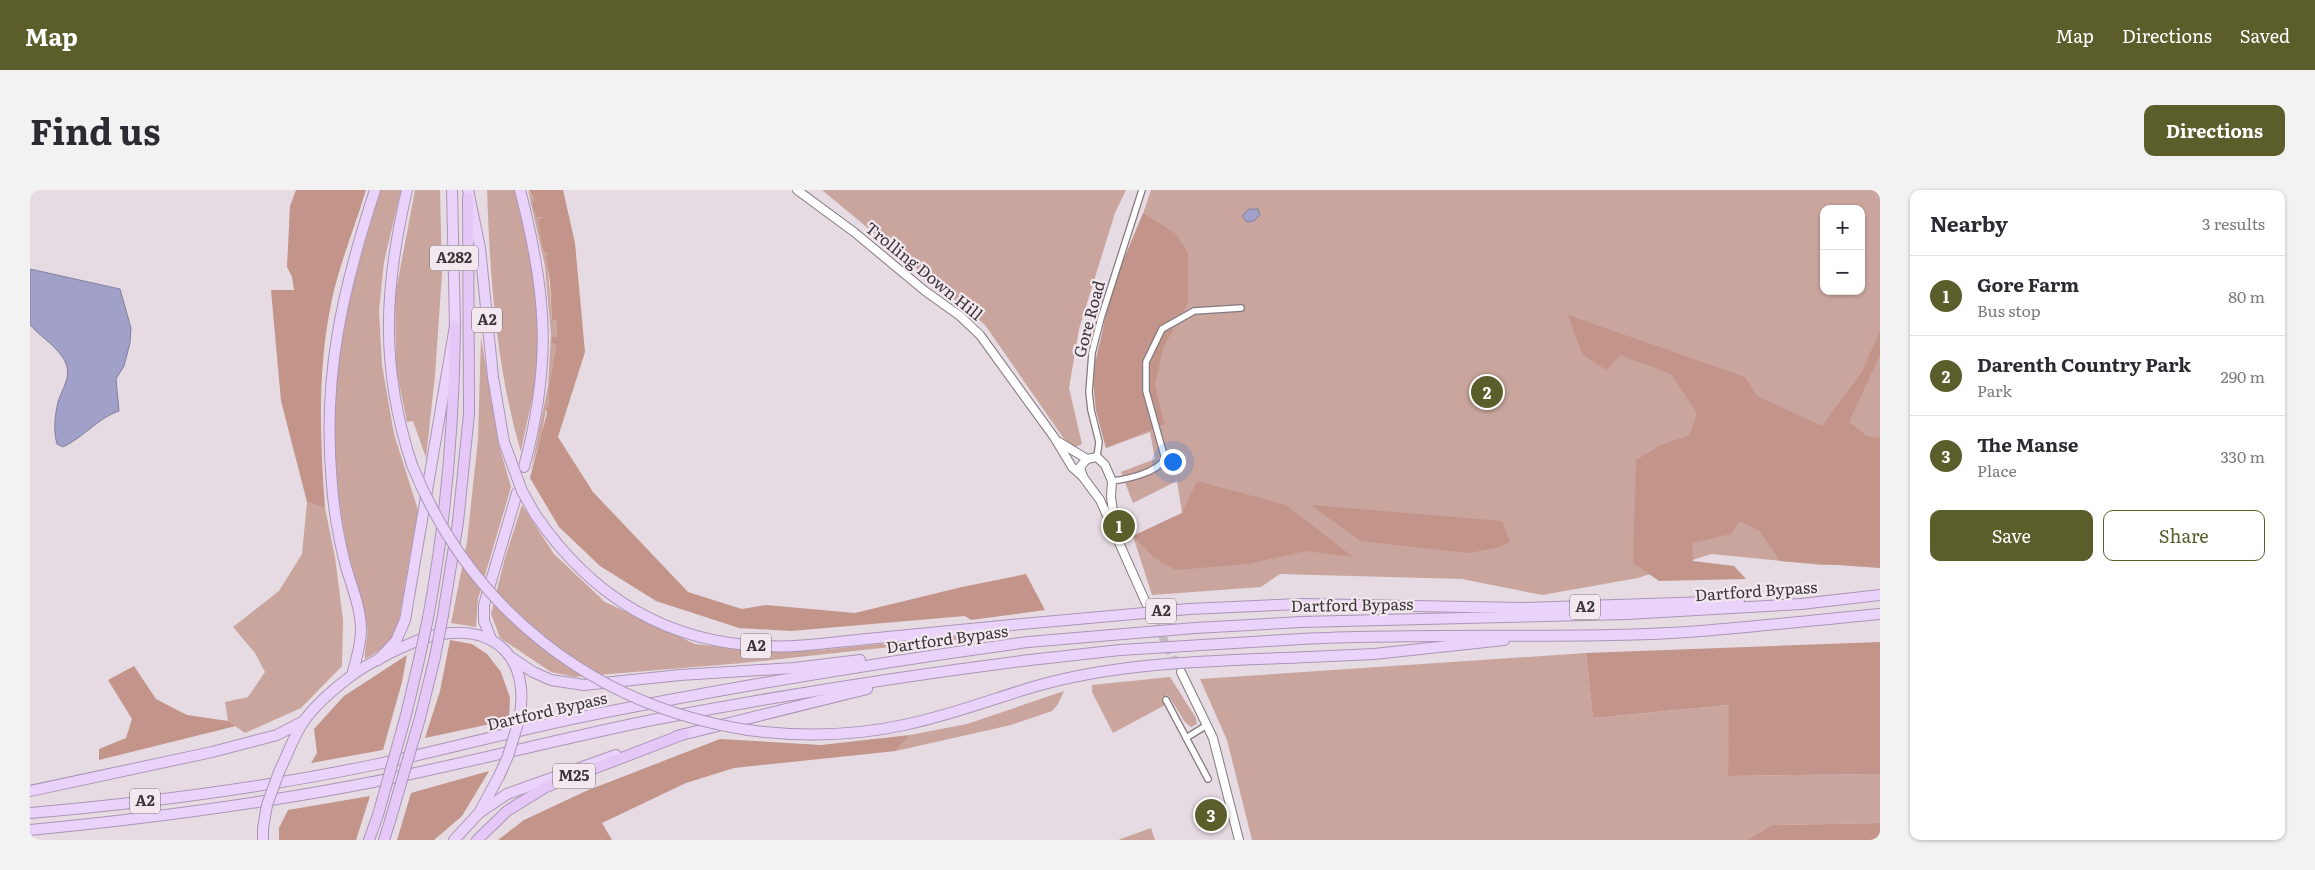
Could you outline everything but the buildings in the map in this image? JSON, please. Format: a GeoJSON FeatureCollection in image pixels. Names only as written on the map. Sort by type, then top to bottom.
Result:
{"type":"FeatureCollection","features":[{"type":"Feature","properties":{"kind":"highway"},"geometry":{"type":"LineString","coordinates":[[352,675],[358,654],[361,630],[334,502],[330,451],[330,392],[333,354],[341,309],[350,271],[375,190]]}},
{"type":"Feature","properties":{"kind":"highway","name":"A2"},"geometry":{"type":"LineString","coordinates":[[407,190],[394,249],[388,318],[393,384],[399,417],[412,465],[431,507],[468,566],[493,597],[538,638],[596,679],[640,701],[701,722],[748,730],[814,735],[881,730],[938,717],[1033,687],[1083,674],[1132,668],[1374,654],[1464,646],[1532,636]]}},
{"type":"Feature","properties":{"kind":"highway","name":"A282"},"geometry":{"type":"LineString","coordinates":[[452,190],[455,326]]}},
{"type":"Feature","properties":{"kind":"highway"},"geometry":{"type":"LineString","coordinates":[[520,190],[538,270],[543,309],[544,347],[539,400],[524,467]]}},
{"type":"Feature","properties":{"kind":"highway"},"geometry":{"type":"LineString","coordinates":[[384,840],[420,718],[435,657],[458,522],[469,414],[468,194]]}},
{"type":"Feature","properties":{"kind":"highway","name":"A2"},"geometry":{"type":"LineString","coordinates":[[468,194],[480,248],[494,377],[504,442],[522,491],[535,514],[562,550],[598,586],[646,617],[672,628],[712,640],[784,646],[1189,609],[1300,604],[1572,607],[1875,595]]}},
{"type":"Feature","properties":{"kind":"highway"},"geometry":{"type":"LineString","coordinates":[[378,660],[396,641],[405,620],[455,326]]}},
{"type":"Feature","properties":{"kind":"highway"},"geometry":{"type":"LineString","coordinates":[[369,840],[378,815],[406,715],[428,618],[445,503],[453,394],[455,326]]}},
{"type":"Feature","properties":{"kind":"highway"},"geometry":{"type":"LineString","coordinates":[[517,493],[484,605],[484,620],[491,639],[512,658],[533,672],[551,680],[584,685],[933,655]]}},
{"type":"Feature","properties":{"kind":"highway","name":"Dartford Bypass"},"geometry":{"type":"LineString","coordinates":[[30,813],[178,798],[332,773],[582,717],[744,685],[1028,642],[1139,632],[1301,622],[1627,614],[1801,604],[1875,595]]}},
{"type":"Feature","properties":{"kind":"highway","name":"Dartford Bypass"},"geometry":{"type":"LineString","coordinates":[[30,830],[159,817],[263,801],[373,782],[578,735],[749,702],[1030,660],[1120,650],[1379,635],[1613,636],[1694,632],[1880,614]]}},
{"type":"Feature","properties":{"kind":"highway"},"geometry":{"type":"LineString","coordinates":[[30,792],[212,752],[278,735],[304,721],[333,691],[352,675],[378,660],[436,635],[463,633],[491,639]]}},
{"type":"Feature","properties":{"kind":"highway"},"geometry":{"type":"LineString","coordinates":[[479,813],[508,756],[519,720],[522,691],[512,658]]}},
{"type":"Feature","properties":{"kind":"highway"},"geometry":{"type":"LineString","coordinates":[[454,840],[479,813],[507,794],[536,783],[684,734],[934,673]]}},
{"type":"Feature","properties":{"kind":"highway"},"geometry":{"type":"LineString","coordinates":[[263,840],[267,805],[279,772],[304,721]]}},
{"type":"Feature","properties":{"kind":"highway","name":"M25"},"geometry":{"type":"LineString","coordinates":[[477,840],[507,811],[546,787],[684,734]]}},
{"type":"Feature","properties":{"kind":"main road","name":"Trolling Down Hill"},"geometry":{"type":"LineString","coordinates":[[797,190],[854,232],[972,327],[988,345],[1054,437],[1072,467],[1083,477]]}},
{"type":"Feature","properties":{"kind":"main road","name":"Trolling Down Hill"},"geometry":{"type":"LineString","coordinates":[[1054,437],[1069,450],[1087,459]]}},
{"type":"Feature","properties":{"kind":"main road"},"geometry":{"type":"LineString","coordinates":[[1116,532],[1111,484],[1105,465],[1097,457],[1087,459],[1080,467],[1083,477],[1097,493],[1146,602]]}},
{"type":"Feature","properties":{"kind":"main road"},"geometry":{"type":"LineString","coordinates":[[1097,493],[1107,491],[1111,484]]}},
{"type":"Feature","properties":{"kind":"main road"},"geometry":{"type":"LineString","coordinates":[[1181,672],[1207,724],[1224,777],[1239,840]]}},
{"type":"Feature","properties":{"kind":"street","name":"Gore Road"},"geometry":{"type":"LineString","coordinates":[[1097,457],[1100,442],[1091,410],[1089,392],[1091,359],[1101,318],[1142,190]]}},
{"type":"Feature","properties":{"kind":"street"},"geometry":{"type":"LineString","coordinates":[[1111,484],[1160,465],[1165,459],[1146,391],[1146,362],[1162,329],[1194,311],[1240,308]]}},
{"type":"Feature","properties":{"kind":"street"},"geometry":{"type":"LineString","coordinates":[[1166,700],[1208,779]]}},
{"type":"Feature","properties":{"kind":"street"},"geometry":{"type":"LineString","coordinates":[[1186,738],[1207,724]]}},
{"type":"Feature","properties":{"kind":"shaded area"},"geometry":{"type":"Polygon","coordinates":[[[296,190],[366,190],[339,272],[327,325],[321,404],[325,508],[307,502],[281,401],[271,290],[294,290],[292,277],[287,267],[290,206],[296,190]]]}},
{"type":"Feature","properties":{"kind":"shaded area"},"geometry":{"type":"Polygon","coordinates":[[[381,190],[401,190],[384,262],[379,310],[382,365],[394,434],[418,510],[398,625],[386,645],[365,659],[366,619],[350,563],[339,499],[335,449],[335,411],[337,373],[350,300],[369,227],[381,190]]]}},
{"type":"Feature","properties":{"kind":"shaded area"},"geometry":{"type":"Polygon","coordinates":[[[415,190],[440,190],[442,274],[435,375],[426,458],[413,421],[407,422],[396,368],[395,296],[415,190]]]}},
{"type":"Feature","properties":{"kind":"shaded area"},"geometry":{"type":"Polygon","coordinates":[[[487,190],[514,190],[533,277],[538,343],[537,365],[521,452],[512,420],[500,355],[492,289],[487,190]]]}},
{"type":"Feature","properties":{"kind":"shaded area"},"geometry":{"type":"Polygon","coordinates":[[[528,190],[534,199],[533,205],[541,218],[544,242],[549,254],[548,270],[552,321],[557,320],[557,337],[553,337],[552,343],[556,345],[549,386],[549,407],[546,409],[542,433],[531,470],[548,386],[551,334],[545,266],[528,190]]]}},
{"type":"Feature","properties":{"kind":"shaded area"},"geometry":{"type":"Polygon","coordinates":[[[529,190],[563,190],[575,243],[585,352],[558,437],[593,492],[688,592],[742,609],[766,605],[855,613],[962,587],[1026,574],[1045,610],[971,620],[965,616],[791,631],[739,628],[656,601],[600,566],[559,527],[530,478],[547,413],[546,409],[549,407],[549,386],[556,345],[552,343],[552,337],[557,337],[557,320],[552,321],[550,282],[546,255],[549,254],[544,252],[538,222],[542,217],[537,217],[532,205],[534,199],[529,190]]]}},
{"type":"Feature","properties":{"kind":"shaded area"},"geometry":{"type":"Polygon","coordinates":[[[822,190],[1126,190],[1115,213],[1079,329],[1069,388],[1082,444],[1071,449],[985,325],[822,190]]]}},
{"type":"Feature","properties":{"kind":"shaded area"},"geometry":{"type":"Polygon","coordinates":[[[1151,190],[1880,190],[1880,564],[1822,565],[1711,554],[1638,578],[1542,595],[1462,579],[1280,574],[1261,587],[1152,595],[1133,536],[1182,513],[1177,481],[1133,503],[1121,472],[1155,459],[1150,432],[1106,448],[1096,410],[1092,373],[1099,345],[1151,190]]]}},
{"type":"Feature","properties":{"kind":"shaded area"},"geometry":{"type":"Polygon","coordinates":[[[1143,213],[1176,234],[1188,253],[1188,303],[1163,348],[1155,385],[1164,424],[1106,448],[1096,410],[1093,377],[1106,314],[1121,266],[1143,213]]]}},
{"type":"Feature","properties":{"kind":"shaded area"},"geometry":{"type":"Polygon","coordinates":[[[1568,315],[1745,377],[1757,396],[1822,426],[1862,372],[1880,330],[1880,355],[1849,422],[1867,436],[1880,438],[1880,568],[1780,561],[1760,531],[1740,521],[1731,534],[1692,543],[1693,561],[1734,566],[1746,579],[1659,581],[1633,563],[1636,460],[1661,445],[1690,435],[1697,413],[1671,374],[1620,355],[1606,370],[1582,354],[1568,315]]]}},
{"type":"Feature","properties":{"kind":"shaded area"},"geometry":{"type":"Polygon","coordinates":[[[481,337],[498,442],[511,487],[478,599],[476,627],[451,623],[467,542],[478,439],[481,337]]]}},
{"type":"Feature","properties":{"kind":"shaded area"},"geometry":{"type":"Polygon","coordinates":[[[1197,481],[1286,505],[1353,557],[1306,551],[1248,564],[1176,570],[1154,558],[1133,536],[1182,513],[1197,481]]]}},
{"type":"Feature","properties":{"kind":"shaded area"},"geometry":{"type":"Polygon","coordinates":[[[307,502],[325,508],[335,557],[343,620],[342,666],[301,708],[245,733],[228,721],[225,702],[248,697],[265,672],[255,653],[233,627],[279,591],[302,554],[307,502]]]}},
{"type":"Feature","properties":{"kind":"shaded area"},"geometry":{"type":"Polygon","coordinates":[[[522,505],[554,554],[605,602],[695,644],[760,651],[820,650],[1010,631],[1010,634],[743,663],[574,677],[551,672],[500,638],[491,614],[505,558],[522,505]]]}},
{"type":"Feature","properties":{"kind":"shaded area"},"geometry":{"type":"Polygon","coordinates":[[[1311,505],[1502,521],[1510,542],[1496,548],[1469,553],[1360,541],[1311,505]]]}},
{"type":"Feature","properties":{"kind":"shaded area"},"geometry":{"type":"Polygon","coordinates":[[[450,640],[472,644],[487,654],[501,672],[510,698],[509,720],[425,738],[440,691],[450,640]]]}},
{"type":"Feature","properties":{"kind":"shaded area"},"geometry":{"type":"Polygon","coordinates":[[[1880,642],[1880,774],[1728,776],[1729,705],[1593,718],[1586,653],[1880,642]]]}},
{"type":"Feature","properties":{"kind":"shaded area"},"geometry":{"type":"Polygon","coordinates":[[[1586,653],[1593,718],[1730,705],[1728,776],[1880,774],[1880,823],[1772,825],[1747,840],[1252,840],[1227,740],[1200,679],[1586,653]]]}},
{"type":"Feature","properties":{"kind":"shaded area"},"geometry":{"type":"Polygon","coordinates":[[[407,655],[402,682],[383,750],[311,763],[317,753],[314,729],[344,696],[407,655]]]}},
{"type":"Feature","properties":{"kind":"shaded area"},"geometry":{"type":"Polygon","coordinates":[[[134,666],[156,699],[187,715],[228,721],[236,726],[99,760],[99,749],[126,738],[132,719],[108,680],[134,666]]]}},
{"type":"Feature","properties":{"kind":"shaded area"},"geometry":{"type":"Polygon","coordinates":[[[1170,677],[1196,718],[1197,724],[1191,727],[1185,722],[1168,695],[1162,698],[1165,705],[1113,733],[1092,692],[1092,685],[1170,677]]]}},
{"type":"Feature","properties":{"kind":"shaded area"},"geometry":{"type":"Polygon","coordinates":[[[1064,691],[1058,704],[1052,711],[1011,725],[896,751],[910,735],[967,724],[1064,691]]]}},
{"type":"Feature","properties":{"kind":"shaded area"},"geometry":{"type":"Polygon","coordinates":[[[910,735],[896,751],[734,768],[686,783],[602,823],[612,840],[498,840],[524,820],[586,791],[720,739],[821,745],[910,735]]]}},
{"type":"Feature","properties":{"kind":"shaded area"},"geometry":{"type":"Polygon","coordinates":[[[489,771],[462,816],[434,840],[397,840],[411,793],[489,771]]]}},
{"type":"Feature","properties":{"kind":"shaded area"},"geometry":{"type":"Polygon","coordinates":[[[370,796],[356,840],[279,840],[279,828],[288,810],[370,796]]]}},
{"type":"Feature","properties":{"kind":"shaded area"},"geometry":{"type":"Polygon","coordinates":[[[1880,823],[1880,840],[1747,840],[1772,825],[1880,823]]]}},
{"type":"Feature","properties":{"kind":"shaded area"},"geometry":{"type":"Polygon","coordinates":[[[1151,828],[1155,840],[1118,840],[1151,828]]]}},
{"type":"Feature","properties":{"kind":"water"},"geometry":{"type":"Polygon","coordinates":[[[1249,209],[1258,209],[1260,215],[1254,221],[1247,222],[1242,216],[1249,209]]]}},
{"type":"Feature","properties":{"kind":"water"},"geometry":{"type":"Polygon","coordinates":[[[30,269],[120,289],[131,328],[130,343],[124,366],[116,379],[119,411],[104,418],[63,447],[57,444],[55,423],[58,402],[67,379],[67,368],[58,351],[30,325],[30,269]]]}},
{"type":"Feature","properties":{"kind":"tunnel"},"geometry":{"type":"LineString","coordinates":[[1146,603],[1177,666]]}},
{"type":"Feature","properties":{"kind":"place","name":"Darenth Country Park"},"geometry":{"type":"Point","coordinates":[1487,392]}},
{"type":"Feature","properties":{"kind":"place","name":"Gore Farm"},"geometry":{"type":"Point","coordinates":[1119,526]}},
{"type":"Feature","properties":{"kind":"place","name":"The Manse"},"geometry":{"type":"Point","coordinates":[1211,815]}}]}
